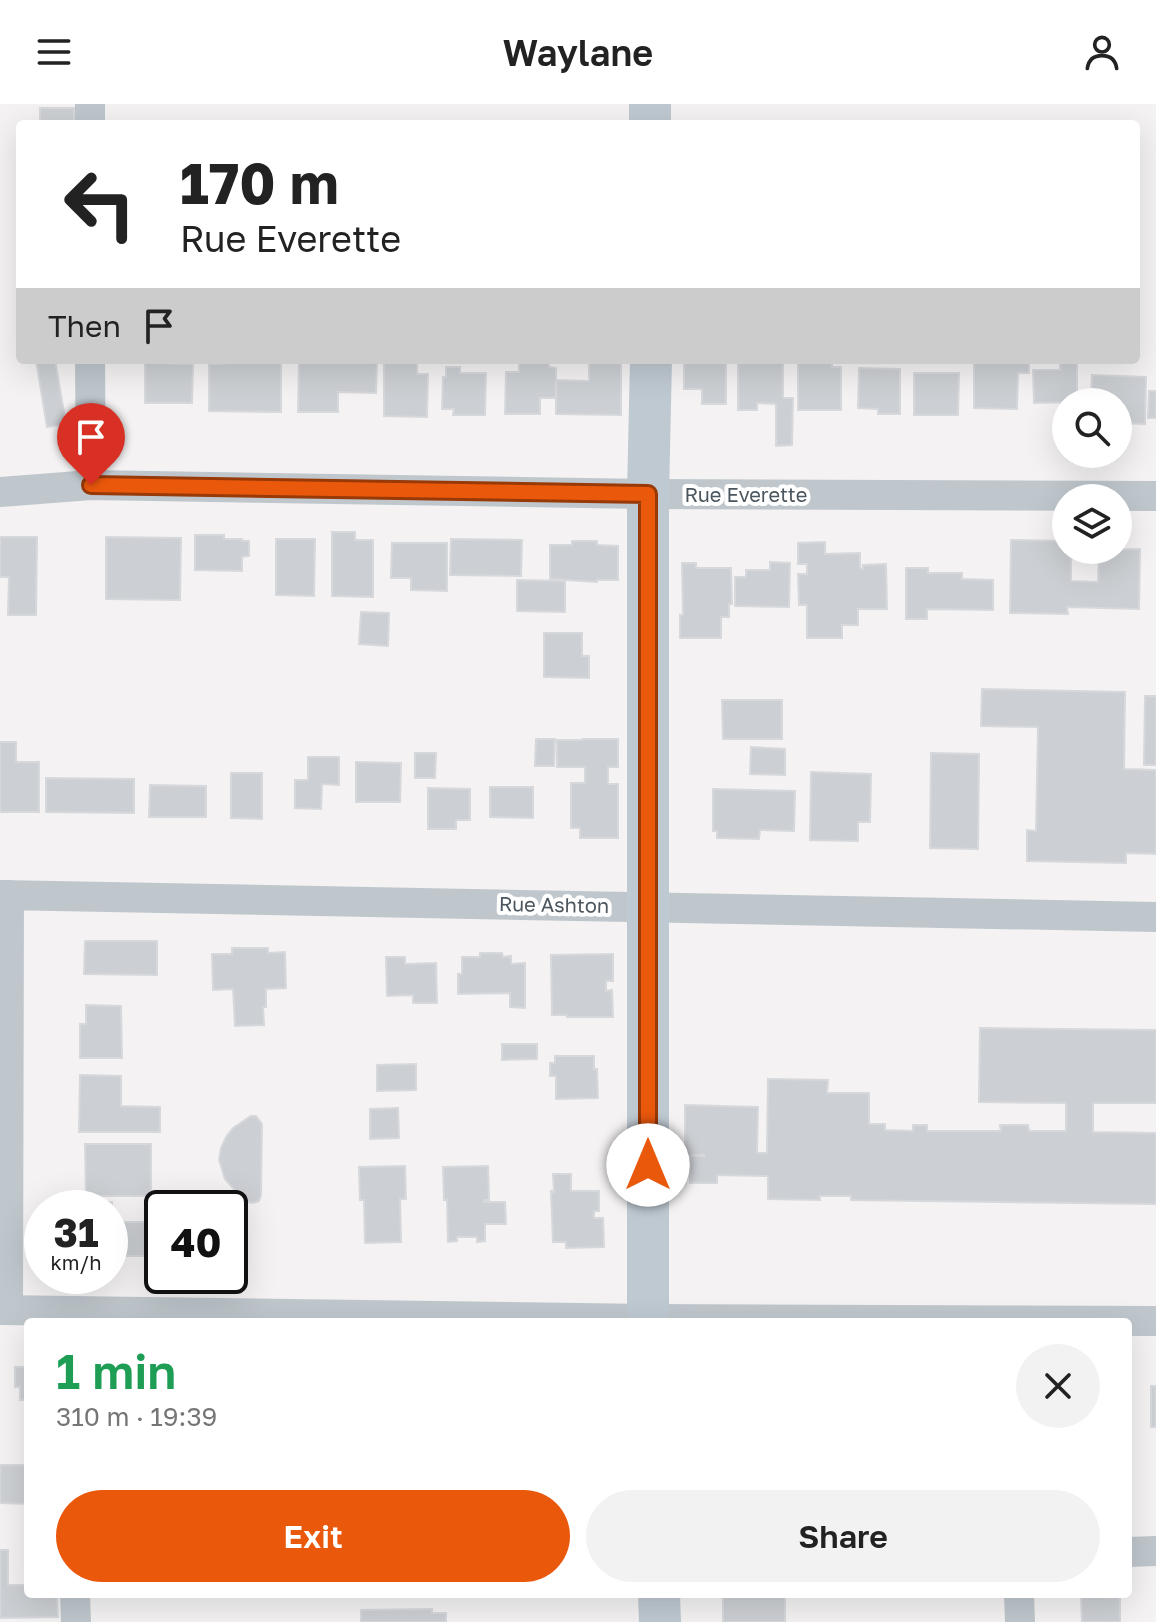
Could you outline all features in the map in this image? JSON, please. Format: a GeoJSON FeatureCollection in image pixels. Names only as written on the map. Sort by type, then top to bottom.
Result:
{"type":"FeatureCollection","features":[{"type":"Feature","properties":{"kind":"street"},"geometry":{"type":"LineString","coordinates":[[90,364],[91,485]]}},
{"type":"Feature","properties":{"kind":"street"},"geometry":{"type":"LineString","coordinates":[[648,1318],[648,494],[651,364]]}},
{"type":"Feature","properties":{"kind":"street","name":"Rue Everette"},"geometry":{"type":"LineString","coordinates":[[0,492],[91,485],[648,494],[1156,496]]}},
{"type":"Feature","properties":{"kind":"street"},"geometry":{"type":"LineString","coordinates":[[4,895],[4,1310],[519,1318]]}},
{"type":"Feature","properties":{"kind":"street","name":"Rue Ashton"},"geometry":{"type":"LineString","coordinates":[[4,895],[1156,917]]}},
{"type":"Feature","properties":{"kind":"street"},"geometry":{"type":"LineString","coordinates":[[1132,1321],[1156,1321]]}},
{"type":"Feature","properties":{"kind":"street"},"geometry":{"type":"LineString","coordinates":[[1132,1552],[1156,1551]]}},
{"type":"Feature","properties":{"kind":"street"},"geometry":{"type":"LineString","coordinates":[[75,1598],[76,1622]]}},
{"type":"Feature","properties":{"kind":"street"},"geometry":{"type":"LineString","coordinates":[[659,1598],[660,1622]]}},
{"type":"Feature","properties":{"kind":"street"},"geometry":{"type":"LineString","coordinates":[[1019,1598],[1020,1622]]}},
{"type":"Feature","properties":{"kind":"building"},"geometry":{"type":"Polygon","coordinates":[[[40,108],[74,108],[74,120],[40,120],[40,108]]]}},
{"type":"Feature","properties":{"kind":"building"},"geometry":{"type":"Polygon","coordinates":[[[37,364],[56,364],[66,424],[47,427],[37,364]]]}},
{"type":"Feature","properties":{"kind":"building"},"geometry":{"type":"Polygon","coordinates":[[[145,364],[193,364],[192,403],[145,403],[145,364]]]}},
{"type":"Feature","properties":{"kind":"building"},"geometry":{"type":"Polygon","coordinates":[[[209,364],[281,364],[281,412],[209,411],[209,364]]]}},
{"type":"Feature","properties":{"kind":"building"},"geometry":{"type":"Polygon","coordinates":[[[299,364],[377,364],[376,393],[338,392],[338,412],[298,412],[299,364]]]}},
{"type":"Feature","properties":{"kind":"building"},"geometry":{"type":"Polygon","coordinates":[[[384,364],[417,364],[417,374],[428,374],[427,417],[384,416],[384,364]]]}},
{"type":"Feature","properties":{"kind":"building"},"geometry":{"type":"Polygon","coordinates":[[[519,364],[549,364],[549,367],[556,368],[556,398],[540,398],[540,414],[505,414],[506,372],[519,372],[519,364]]]}},
{"type":"Feature","properties":{"kind":"building"},"geometry":{"type":"Polygon","coordinates":[[[589,364],[621,364],[621,415],[556,414],[556,380],[589,381],[589,364]]]}},
{"type":"Feature","properties":{"kind":"building"},"geometry":{"type":"Polygon","coordinates":[[[684,364],[726,364],[726,404],[702,404],[702,389],[684,389],[684,364]]]}},
{"type":"Feature","properties":{"kind":"building"},"geometry":{"type":"Polygon","coordinates":[[[738,364],[783,364],[783,398],[793,398],[792,445],[776,446],[776,404],[757,403],[757,410],[738,410],[738,364]]]}},
{"type":"Feature","properties":{"kind":"building"},"geometry":{"type":"Polygon","coordinates":[[[798,364],[841,367],[841,410],[798,410],[798,364]]]}},
{"type":"Feature","properties":{"kind":"building"},"geometry":{"type":"Polygon","coordinates":[[[974,364],[1029,364],[1029,373],[1018,373],[1017,409],[974,408],[974,364]]]}},
{"type":"Feature","properties":{"kind":"building"},"geometry":{"type":"Polygon","coordinates":[[[1060,364],[1077,364],[1077,388],[1052,388],[1052,403],[1034,403],[1033,370],[1060,370],[1060,364]]]}},
{"type":"Feature","properties":{"kind":"building"},"geometry":{"type":"Polygon","coordinates":[[[446,367],[460,367],[460,373],[486,373],[485,415],[453,415],[454,409],[442,409],[446,367]]]}},
{"type":"Feature","properties":{"kind":"building"},"geometry":{"type":"Polygon","coordinates":[[[859,368],[900,369],[900,414],[878,414],[878,409],[858,408],[859,368]]]}},
{"type":"Feature","properties":{"kind":"building"},"geometry":{"type":"Polygon","coordinates":[[[914,373],[959,373],[958,415],[914,415],[914,373]]]}},
{"type":"Feature","properties":{"kind":"building"},"geometry":{"type":"Polygon","coordinates":[[[1092,375],[1146,377],[1145,424],[1132,424],[1132,388],[1092,388],[1092,375]]]}},
{"type":"Feature","properties":{"kind":"building"},"geometry":{"type":"Polygon","coordinates":[[[1149,391],[1156,391],[1156,418],[1148,418],[1149,391]]]}},
{"type":"Feature","properties":{"kind":"building"},"geometry":{"type":"Polygon","coordinates":[[[332,532],[355,532],[355,540],[373,540],[373,597],[332,596],[332,532]]]}},
{"type":"Feature","properties":{"kind":"building"},"geometry":{"type":"Polygon","coordinates":[[[195,535],[224,535],[224,539],[249,541],[249,556],[242,557],[242,571],[195,570],[195,535]]]}},
{"type":"Feature","properties":{"kind":"building"},"geometry":{"type":"Polygon","coordinates":[[[0,537],[37,537],[36,615],[8,615],[9,577],[0,577],[0,537]]]}},
{"type":"Feature","properties":{"kind":"building"},"geometry":{"type":"Polygon","coordinates":[[[106,537],[181,538],[180,600],[106,599],[106,537]]]}},
{"type":"Feature","properties":{"kind":"building"},"geometry":{"type":"Polygon","coordinates":[[[276,539],[315,539],[314,596],[276,595],[276,539]]]}},
{"type":"Feature","properties":{"kind":"building"},"geometry":{"type":"Polygon","coordinates":[[[451,539],[522,540],[521,576],[450,575],[451,539]]]}},
{"type":"Feature","properties":{"kind":"building"},"geometry":{"type":"Polygon","coordinates":[[[1011,540],[1052,541],[1052,564],[1071,564],[1071,581],[1098,582],[1099,564],[1132,564],[1132,549],[1140,549],[1139,609],[1067,607],[1068,614],[1010,613],[1011,540]]]}},
{"type":"Feature","properties":{"kind":"building"},"geometry":{"type":"Polygon","coordinates":[[[572,541],[597,541],[597,545],[618,546],[618,580],[550,579],[550,545],[572,545],[572,541]]]}},
{"type":"Feature","properties":{"kind":"building"},"geometry":{"type":"Polygon","coordinates":[[[825,542],[825,554],[860,553],[860,568],[863,569],[863,565],[886,564],[887,609],[858,609],[858,625],[842,625],[842,638],[807,638],[807,605],[799,605],[798,574],[807,574],[807,564],[798,564],[798,543],[825,542]]]}},
{"type":"Feature","properties":{"kind":"building"},"geometry":{"type":"Polygon","coordinates":[[[392,543],[447,543],[447,591],[411,590],[411,578],[391,578],[392,543]]]}},
{"type":"Feature","properties":{"kind":"building"},"geometry":{"type":"Polygon","coordinates":[[[770,562],[790,563],[789,607],[735,606],[735,577],[746,577],[746,570],[770,570],[770,562]]]}},
{"type":"Feature","properties":{"kind":"building"},"geometry":{"type":"Polygon","coordinates":[[[682,563],[696,563],[696,568],[731,568],[732,604],[729,604],[729,617],[721,617],[721,638],[680,638],[682,563]]]}},
{"type":"Feature","properties":{"kind":"building"},"geometry":{"type":"Polygon","coordinates":[[[906,568],[928,568],[928,573],[962,573],[962,579],[993,580],[993,610],[927,609],[927,619],[906,619],[906,568]]]}},
{"type":"Feature","properties":{"kind":"building"},"geometry":{"type":"Polygon","coordinates":[[[517,580],[565,581],[565,612],[517,611],[517,580]]]}},
{"type":"Feature","properties":{"kind":"building"},"geometry":{"type":"Polygon","coordinates":[[[361,612],[389,613],[388,646],[359,644],[361,612]]]}},
{"type":"Feature","properties":{"kind":"building"},"geometry":{"type":"Polygon","coordinates":[[[544,633],[582,633],[582,656],[589,656],[589,678],[544,677],[544,633]]]}},
{"type":"Feature","properties":{"kind":"building"},"geometry":{"type":"Polygon","coordinates":[[[982,689],[1125,692],[1124,769],[1156,770],[1156,854],[1126,853],[1126,863],[1027,861],[1027,830],[1036,831],[1038,727],[981,726],[982,689]]]}},
{"type":"Feature","properties":{"kind":"building"},"geometry":{"type":"Polygon","coordinates":[[[1145,696],[1156,696],[1156,765],[1144,765],[1145,696]]]}},
{"type":"Feature","properties":{"kind":"building"},"geometry":{"type":"Polygon","coordinates":[[[722,700],[782,700],[782,739],[723,739],[722,700]]]}},
{"type":"Feature","properties":{"kind":"building"},"geometry":{"type":"Polygon","coordinates":[[[536,739],[555,739],[554,766],[535,766],[536,739]]]}},
{"type":"Feature","properties":{"kind":"building"},"geometry":{"type":"Polygon","coordinates":[[[618,739],[618,767],[608,767],[608,784],[618,784],[618,838],[580,838],[580,828],[571,828],[571,783],[585,783],[585,767],[557,767],[557,740],[618,739]]]}},
{"type":"Feature","properties":{"kind":"building"},"geometry":{"type":"Polygon","coordinates":[[[0,742],[16,742],[16,762],[39,762],[39,812],[0,812],[0,742]]]}},
{"type":"Feature","properties":{"kind":"building"},"geometry":{"type":"Polygon","coordinates":[[[751,747],[785,749],[785,775],[750,774],[751,747]]]}},
{"type":"Feature","properties":{"kind":"building"},"geometry":{"type":"Polygon","coordinates":[[[415,753],[436,753],[435,778],[415,778],[415,753]]]}},
{"type":"Feature","properties":{"kind":"building"},"geometry":{"type":"Polygon","coordinates":[[[931,753],[979,754],[978,849],[930,848],[931,753]]]}},
{"type":"Feature","properties":{"kind":"building"},"geometry":{"type":"Polygon","coordinates":[[[308,757],[339,757],[339,785],[322,784],[321,809],[295,808],[295,780],[308,780],[308,757]]]}},
{"type":"Feature","properties":{"kind":"building"},"geometry":{"type":"Polygon","coordinates":[[[356,762],[401,763],[400,802],[356,802],[356,762]]]}},
{"type":"Feature","properties":{"kind":"building"},"geometry":{"type":"Polygon","coordinates":[[[811,772],[871,774],[870,822],[858,822],[858,841],[810,840],[811,772]]]}},
{"type":"Feature","properties":{"kind":"building"},"geometry":{"type":"Polygon","coordinates":[[[231,773],[262,773],[262,819],[231,818],[231,773]]]}},
{"type":"Feature","properties":{"kind":"building"},"geometry":{"type":"Polygon","coordinates":[[[46,778],[134,779],[134,813],[46,812],[46,778]]]}},
{"type":"Feature","properties":{"kind":"building"},"geometry":{"type":"Polygon","coordinates":[[[150,785],[206,786],[206,817],[149,817],[150,785]]]}},
{"type":"Feature","properties":{"kind":"building"},"geometry":{"type":"Polygon","coordinates":[[[490,787],[533,787],[533,818],[490,817],[490,787]]]}},
{"type":"Feature","properties":{"kind":"building"},"geometry":{"type":"Polygon","coordinates":[[[428,788],[470,789],[470,820],[456,820],[456,829],[428,829],[428,788]]]}},
{"type":"Feature","properties":{"kind":"building"},"geometry":{"type":"Polygon","coordinates":[[[713,789],[795,791],[794,831],[760,830],[759,839],[717,838],[717,831],[713,831],[713,789]]]}},
{"type":"Feature","properties":{"kind":"building"},"geometry":{"type":"Polygon","coordinates":[[[85,941],[157,941],[157,975],[84,974],[85,941]]]}},
{"type":"Feature","properties":{"kind":"building"},"geometry":{"type":"Polygon","coordinates":[[[232,948],[268,948],[268,953],[285,952],[286,988],[266,989],[264,1025],[235,1026],[233,989],[213,990],[212,954],[232,954],[232,948]]]}},
{"type":"Feature","properties":{"kind":"building"},"geometry":{"type":"Polygon","coordinates":[[[480,953],[502,953],[503,957],[511,956],[511,964],[525,963],[525,1008],[510,1007],[510,993],[458,994],[462,957],[480,957],[480,953]]]}},
{"type":"Feature","properties":{"kind":"building"},"geometry":{"type":"Polygon","coordinates":[[[613,954],[613,981],[606,981],[606,991],[612,990],[613,1017],[552,1015],[551,955],[613,954]]]}},
{"type":"Feature","properties":{"kind":"building"},"geometry":{"type":"Polygon","coordinates":[[[386,957],[405,957],[405,964],[436,963],[437,1003],[413,1003],[413,995],[387,996],[386,957]]]}},
{"type":"Feature","properties":{"kind":"building"},"geometry":{"type":"Polygon","coordinates":[[[86,1005],[121,1006],[122,1058],[80,1058],[80,1024],[86,1024],[86,1005]]]}},
{"type":"Feature","properties":{"kind":"building"},"geometry":{"type":"Polygon","coordinates":[[[980,1028],[1156,1030],[1156,1103],[1093,1103],[1093,1132],[1156,1133],[1156,1204],[851,1200],[851,1196],[820,1196],[820,1200],[768,1199],[768,1176],[717,1175],[717,1183],[690,1183],[690,1156],[704,1155],[685,1155],[685,1105],[758,1107],[757,1153],[767,1153],[768,1079],[828,1080],[827,1093],[869,1093],[869,1124],[885,1124],[885,1130],[913,1131],[913,1125],[927,1125],[927,1131],[1001,1131],[1000,1125],[1028,1125],[1029,1131],[1066,1131],[1066,1103],[979,1102],[980,1028]]]}},
{"type":"Feature","properties":{"kind":"building"},"geometry":{"type":"Polygon","coordinates":[[[502,1044],[537,1044],[537,1059],[502,1060],[502,1044]]]}},
{"type":"Feature","properties":{"kind":"building"},"geometry":{"type":"Polygon","coordinates":[[[555,1056],[594,1056],[598,1098],[556,1099],[556,1076],[550,1076],[550,1063],[555,1063],[555,1056]]]}},
{"type":"Feature","properties":{"kind":"building"},"geometry":{"type":"Polygon","coordinates":[[[416,1064],[416,1090],[377,1091],[377,1065],[416,1064]]]}},
{"type":"Feature","properties":{"kind":"building"},"geometry":{"type":"Polygon","coordinates":[[[80,1075],[121,1076],[121,1106],[160,1107],[160,1132],[79,1132],[80,1075]]]}},
{"type":"Feature","properties":{"kind":"building"},"geometry":{"type":"Polygon","coordinates":[[[398,1108],[399,1138],[370,1139],[370,1109],[398,1108]]]}},
{"type":"Feature","properties":{"kind":"building"},"geometry":{"type":"Polygon","coordinates":[[[251,1116],[256,1116],[262,1124],[261,1195],[259,1201],[253,1203],[248,1202],[248,1190],[235,1190],[225,1179],[219,1160],[221,1148],[233,1128],[251,1116]]]}},
{"type":"Feature","properties":{"kind":"building"},"geometry":{"type":"Polygon","coordinates":[[[85,1144],[151,1144],[151,1190],[144,1190],[144,1196],[128,1196],[128,1190],[86,1190],[85,1144]]]}},
{"type":"Feature","properties":{"kind":"building"},"geometry":{"type":"Polygon","coordinates":[[[405,1166],[406,1199],[400,1199],[401,1242],[365,1243],[359,1167],[405,1166]]]}},
{"type":"Feature","properties":{"kind":"building"},"geometry":{"type":"Polygon","coordinates":[[[488,1166],[489,1200],[484,1202],[505,1202],[506,1224],[485,1224],[485,1241],[477,1242],[477,1237],[457,1237],[457,1241],[448,1242],[443,1167],[488,1166]]]}},
{"type":"Feature","properties":{"kind":"building"},"geometry":{"type":"Polygon","coordinates":[[[553,1174],[571,1174],[571,1191],[599,1191],[599,1211],[594,1211],[594,1218],[603,1218],[604,1247],[566,1248],[566,1242],[553,1242],[553,1174]]]}},
{"type":"Feature","properties":{"kind":"building"},"geometry":{"type":"Polygon","coordinates":[[[128,1222],[144,1222],[144,1256],[128,1256],[128,1222]]]}},
{"type":"Feature","properties":{"kind":"building"},"geometry":{"type":"Polygon","coordinates":[[[15,1367],[24,1367],[24,1400],[20,1400],[20,1387],[15,1387],[15,1367]]]}},
{"type":"Feature","properties":{"kind":"building"},"geometry":{"type":"Polygon","coordinates":[[[1151,1386],[1156,1386],[1156,1427],[1151,1427],[1151,1386]]]}},
{"type":"Feature","properties":{"kind":"building"},"geometry":{"type":"Polygon","coordinates":[[[0,1465],[24,1465],[24,1504],[0,1503],[0,1465]]]}},
{"type":"Feature","properties":{"kind":"building"},"geometry":{"type":"Polygon","coordinates":[[[0,1550],[8,1550],[8,1585],[24,1585],[24,1598],[57,1598],[58,1617],[0,1618],[0,1550]]]}},
{"type":"Feature","properties":{"kind":"building"},"geometry":{"type":"Polygon","coordinates":[[[723,1598],[785,1598],[785,1622],[723,1622],[723,1598]]]}},
{"type":"Feature","properties":{"kind":"building"},"geometry":{"type":"Polygon","coordinates":[[[1081,1598],[1120,1598],[1120,1622],[1082,1622],[1081,1598]]]}},
{"type":"Feature","properties":{"kind":"building"},"geometry":{"type":"Polygon","coordinates":[[[432,1609],[432,1613],[446,1613],[446,1622],[361,1622],[361,1610],[432,1609]]]}},
{"type":"Feature","properties":{"kind":"route"},"geometry":{"type":"LineString","coordinates":[[91,485],[648,494],[648,1165]]}}]}
